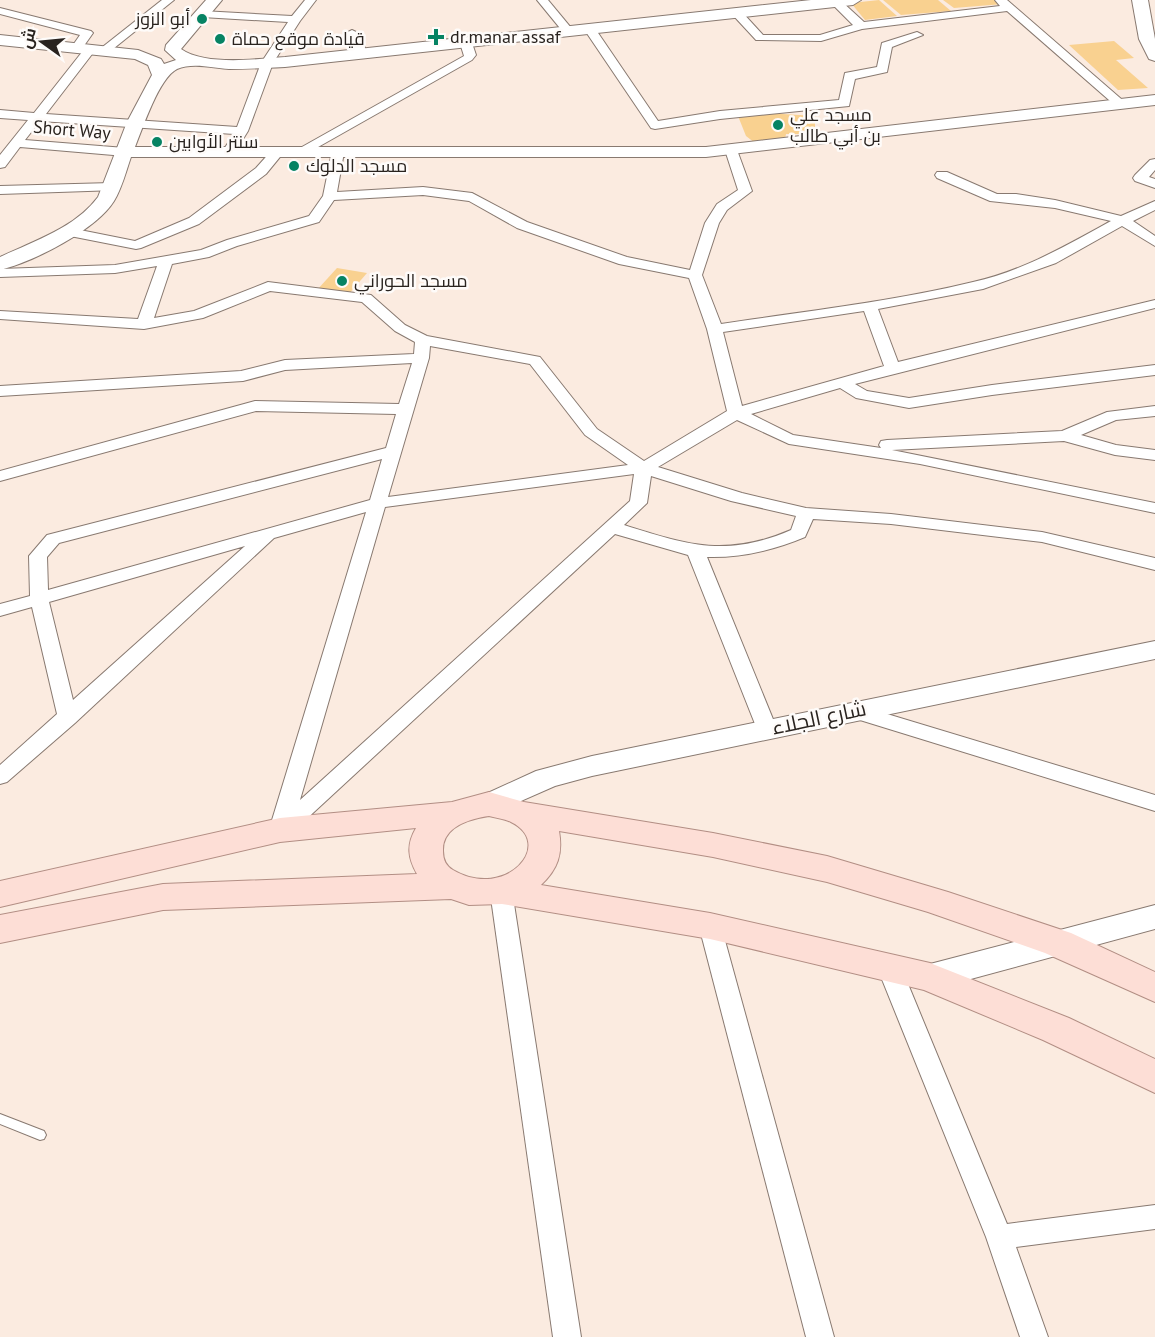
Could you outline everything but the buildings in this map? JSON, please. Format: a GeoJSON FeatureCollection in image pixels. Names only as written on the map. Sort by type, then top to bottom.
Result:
{"type":"FeatureCollection","features":[{"type":"Feature","properties":{"kind":"main road"},"geometry":{"type":"LineString","coordinates":[[0,40],[127,53],[157,50],[174,45],[214,0]]}},
{"type":"Feature","properties":{"kind":"main road"},"geometry":{"type":"LineString","coordinates":[[0,264],[70,232],[99,209],[112,187],[136,122],[160,75],[173,65],[197,61],[267,63],[362,54],[853,0]]}},
{"type":"Feature","properties":{"kind":"main road"},"geometry":{"type":"LineString","coordinates":[[1140,0],[1147,39],[1155,56]]}},
{"type":"Feature","properties":{"kind":"main road"},"geometry":{"type":"LineString","coordinates":[[174,45],[173,50],[176,54],[197,61]]}},
{"type":"Feature","properties":{"kind":"main road"},"geometry":{"type":"LineString","coordinates":[[127,53],[155,62],[160,75]]}},
{"type":"Feature","properties":{"kind":"main road"},"geometry":{"type":"LineString","coordinates":[[125,152],[682,152],[731,150],[1155,100]]}},
{"type":"Feature","properties":{"kind":"main road","name":"شارع الجلاء"},"geometry":{"type":"LineString","coordinates":[[489,804],[546,778],[767,729],[1155,650]]}},
{"type":"Feature","properties":{"kind":"main road"},"geometry":{"type":"LineString","coordinates":[[0,894],[280,830],[451,813],[489,804],[508,807],[525,814],[713,845],[827,869],[936,901],[1058,943],[1155,988]]}},
{"type":"Feature","properties":{"kind":"main road"},"geometry":{"type":"LineString","coordinates":[[451,813],[438,823],[429,836],[425,850],[428,864],[436,876],[450,886],[466,892],[484,893],[501,891],[519,885],[533,875],[542,863],[546,849],[544,836],[537,824],[525,814]]}},
{"type":"Feature","properties":{"kind":"main road"},"geometry":{"type":"LineString","coordinates":[[0,929],[163,897],[450,886]]}},
{"type":"Feature","properties":{"kind":"main road"},"geometry":{"type":"LineString","coordinates":[[501,891],[710,926],[930,977],[1056,1029],[1155,1077]]}},
{"type":"Feature","properties":{"kind":"main road"},"geometry":{"type":"LineString","coordinates":[[930,977],[1155,917]]}},
{"type":"Feature","properties":{"kind":"street"},"geometry":{"type":"LineString","coordinates":[[0,164],[90,50],[169,0]]}},
{"type":"Feature","properties":{"kind":"street"},"geometry":{"type":"LineString","coordinates":[[228,152],[242,131],[267,63],[310,0]]}},
{"type":"Feature","properties":{"kind":"street"},"geometry":{"type":"LineString","coordinates":[[542,0],[567,31]]}},
{"type":"Feature","properties":{"kind":"street"},"geometry":{"type":"LineString","coordinates":[[836,2],[861,26]]}},
{"type":"Feature","properties":{"kind":"street"},"geometry":{"type":"LineString","coordinates":[[737,14],[760,38],[821,38],[861,26],[1004,4],[1121,104]]}},
{"type":"Feature","properties":{"kind":"street"},"geometry":{"type":"LineString","coordinates":[[0,11],[87,33],[90,50]]}},
{"type":"Feature","properties":{"kind":"street"},"geometry":{"type":"LineString","coordinates":[[202,14],[295,19]]}},
{"type":"Feature","properties":{"kind":"street"},"geometry":{"type":"LineString","coordinates":[[590,29],[656,125],[720,115],[845,103],[849,76],[883,70],[886,45],[917,35],[901,21]]}},
{"type":"Feature","properties":{"kind":"street"},"geometry":{"type":"LineString","coordinates":[[352,33],[362,54]]}},
{"type":"Feature","properties":{"kind":"street"},"geometry":{"type":"LineString","coordinates":[[299,152],[468,58],[470,55],[466,43]]}},
{"type":"Feature","properties":{"kind":"street"},"geometry":{"type":"LineString","coordinates":[[0,114],[242,131]]}},
{"type":"Feature","properties":{"kind":"street","name":"Short Way"},"geometry":{"type":"LineString","coordinates":[[17,143],[125,152]]}},
{"type":"Feature","properties":{"kind":"street"},"geometry":{"type":"LineString","coordinates":[[731,150],[745,191],[722,207],[712,223],[695,275],[715,329],[736,413],[789,439],[920,459],[1155,508]]}},
{"type":"Feature","properties":{"kind":"street"},"geometry":{"type":"LineString","coordinates":[[70,232],[136,245],[194,221],[261,171],[278,152]]}},
{"type":"Feature","properties":{"kind":"street"},"geometry":{"type":"LineString","coordinates":[[0,273],[115,269],[166,261],[204,254],[232,243],[314,219],[330,196],[338,152]]}},
{"type":"Feature","properties":{"kind":"street"},"geometry":{"type":"LineString","coordinates":[[1155,163],[1140,178],[1155,184]]}},
{"type":"Feature","properties":{"kind":"street"},"geometry":{"type":"LineString","coordinates":[[942,175],[994,198],[1016,198],[1055,204],[1123,220],[1155,242]]}},
{"type":"Feature","properties":{"kind":"street"},"geometry":{"type":"LineString","coordinates":[[0,190],[112,187]]}},
{"type":"Feature","properties":{"kind":"street"},"geometry":{"type":"LineString","coordinates":[[330,196],[423,191],[472,197],[522,225],[624,261],[695,275]]}},
{"type":"Feature","properties":{"kind":"street"},"geometry":{"type":"LineString","coordinates":[[715,329],[869,306],[978,286],[1051,260],[1155,205]]}},
{"type":"Feature","properties":{"kind":"street"},"geometry":{"type":"LineString","coordinates":[[144,324],[166,261]]}},
{"type":"Feature","properties":{"kind":"street"},"geometry":{"type":"LineString","coordinates":[[0,315],[144,324],[198,315],[268,286],[366,298],[422,349]]}},
{"type":"Feature","properties":{"kind":"street"},"geometry":{"type":"LineString","coordinates":[[0,610],[379,503],[644,468],[736,413],[893,368],[1155,304]]}},
{"type":"Feature","properties":{"kind":"street"},"geometry":{"type":"LineString","coordinates":[[869,306],[893,368]]}},
{"type":"Feature","properties":{"kind":"street"},"geometry":{"type":"LineString","coordinates":[[280,830],[379,503],[422,349]]}},
{"type":"Feature","properties":{"kind":"street"},"geometry":{"type":"LineString","coordinates":[[0,391],[243,376],[285,365],[422,349],[535,360],[591,432],[644,468],[737,497],[806,513],[891,519],[1042,537],[1155,564]]}},
{"type":"Feature","properties":{"kind":"street"},"geometry":{"type":"LineString","coordinates":[[842,382],[862,395],[909,404],[992,390],[1155,370]]}},
{"type":"Feature","properties":{"kind":"street"},"geometry":{"type":"LineString","coordinates":[[0,476],[255,406],[405,409]]}},
{"type":"Feature","properties":{"kind":"street"},"geometry":{"type":"LineString","coordinates":[[1065,436],[1113,415],[1155,411]]}},
{"type":"Feature","properties":{"kind":"street"},"geometry":{"type":"LineString","coordinates":[[834,447],[1065,436],[1115,450],[1155,455]]}},
{"type":"Feature","properties":{"kind":"street"},"geometry":{"type":"LineString","coordinates":[[68,718],[39,599],[38,556],[53,539],[393,451]]}},
{"type":"Feature","properties":{"kind":"street"},"geometry":{"type":"LineString","coordinates":[[280,830],[638,503],[644,468]]}},
{"type":"Feature","properties":{"kind":"street"},"geometry":{"type":"LineString","coordinates":[[611,527],[695,551],[748,548],[781,541],[800,533],[806,513]]}},
{"type":"Feature","properties":{"kind":"street"},"geometry":{"type":"LineString","coordinates":[[0,777],[68,718],[269,534]]}},
{"type":"Feature","properties":{"kind":"street"},"geometry":{"type":"LineString","coordinates":[[695,551],[767,729]]}},
{"type":"Feature","properties":{"kind":"street"},"geometry":{"type":"LineString","coordinates":[[854,711],[1155,803]]}},
{"type":"Feature","properties":{"kind":"street"},"geometry":{"type":"LineString","coordinates":[[501,891],[567,1337]]}},
{"type":"Feature","properties":{"kind":"street"},"geometry":{"type":"LineString","coordinates":[[710,926],[820,1337]]}},
{"type":"Feature","properties":{"kind":"street"},"geometry":{"type":"LineString","coordinates":[[889,967],[999,1237],[1034,1337]]}},
{"type":"Feature","properties":{"kind":"street"},"geometry":{"type":"LineString","coordinates":[[999,1237],[1155,1217]]}},
{"type":"Feature","properties":{"kind":"lane"},"geometry":{"type":"LineString","coordinates":[[0,1119],[40,1136]]}},
{"type":"Feature","properties":{"kind":"place","name":"أبو الزوز"},"geometry":{"type":"Point","coordinates":[202,19]}},
{"type":"Feature","properties":{"kind":"place","name":"dr.manar assaf"},"geometry":{"type":"Point","coordinates":[436,37]}},
{"type":"Feature","properties":{"kind":"place","name":"قيادة موقع حماة"},"geometry":{"type":"Point","coordinates":[220,39]}},
{"type":"Feature","properties":{"kind":"place","name":"مسجد علي بن أبي طالب"},"geometry":{"type":"Point","coordinates":[778,125]}},
{"type":"Feature","properties":{"kind":"place","name":"سنتر الأوابين"},"geometry":{"type":"Point","coordinates":[157,142]}},
{"type":"Feature","properties":{"kind":"place","name":"مسجد الدلوك"},"geometry":{"type":"Point","coordinates":[294,166]}},
{"type":"Feature","properties":{"kind":"place","name":"مسجد الحوراني"},"geometry":{"type":"Point","coordinates":[342,281]}}]}
